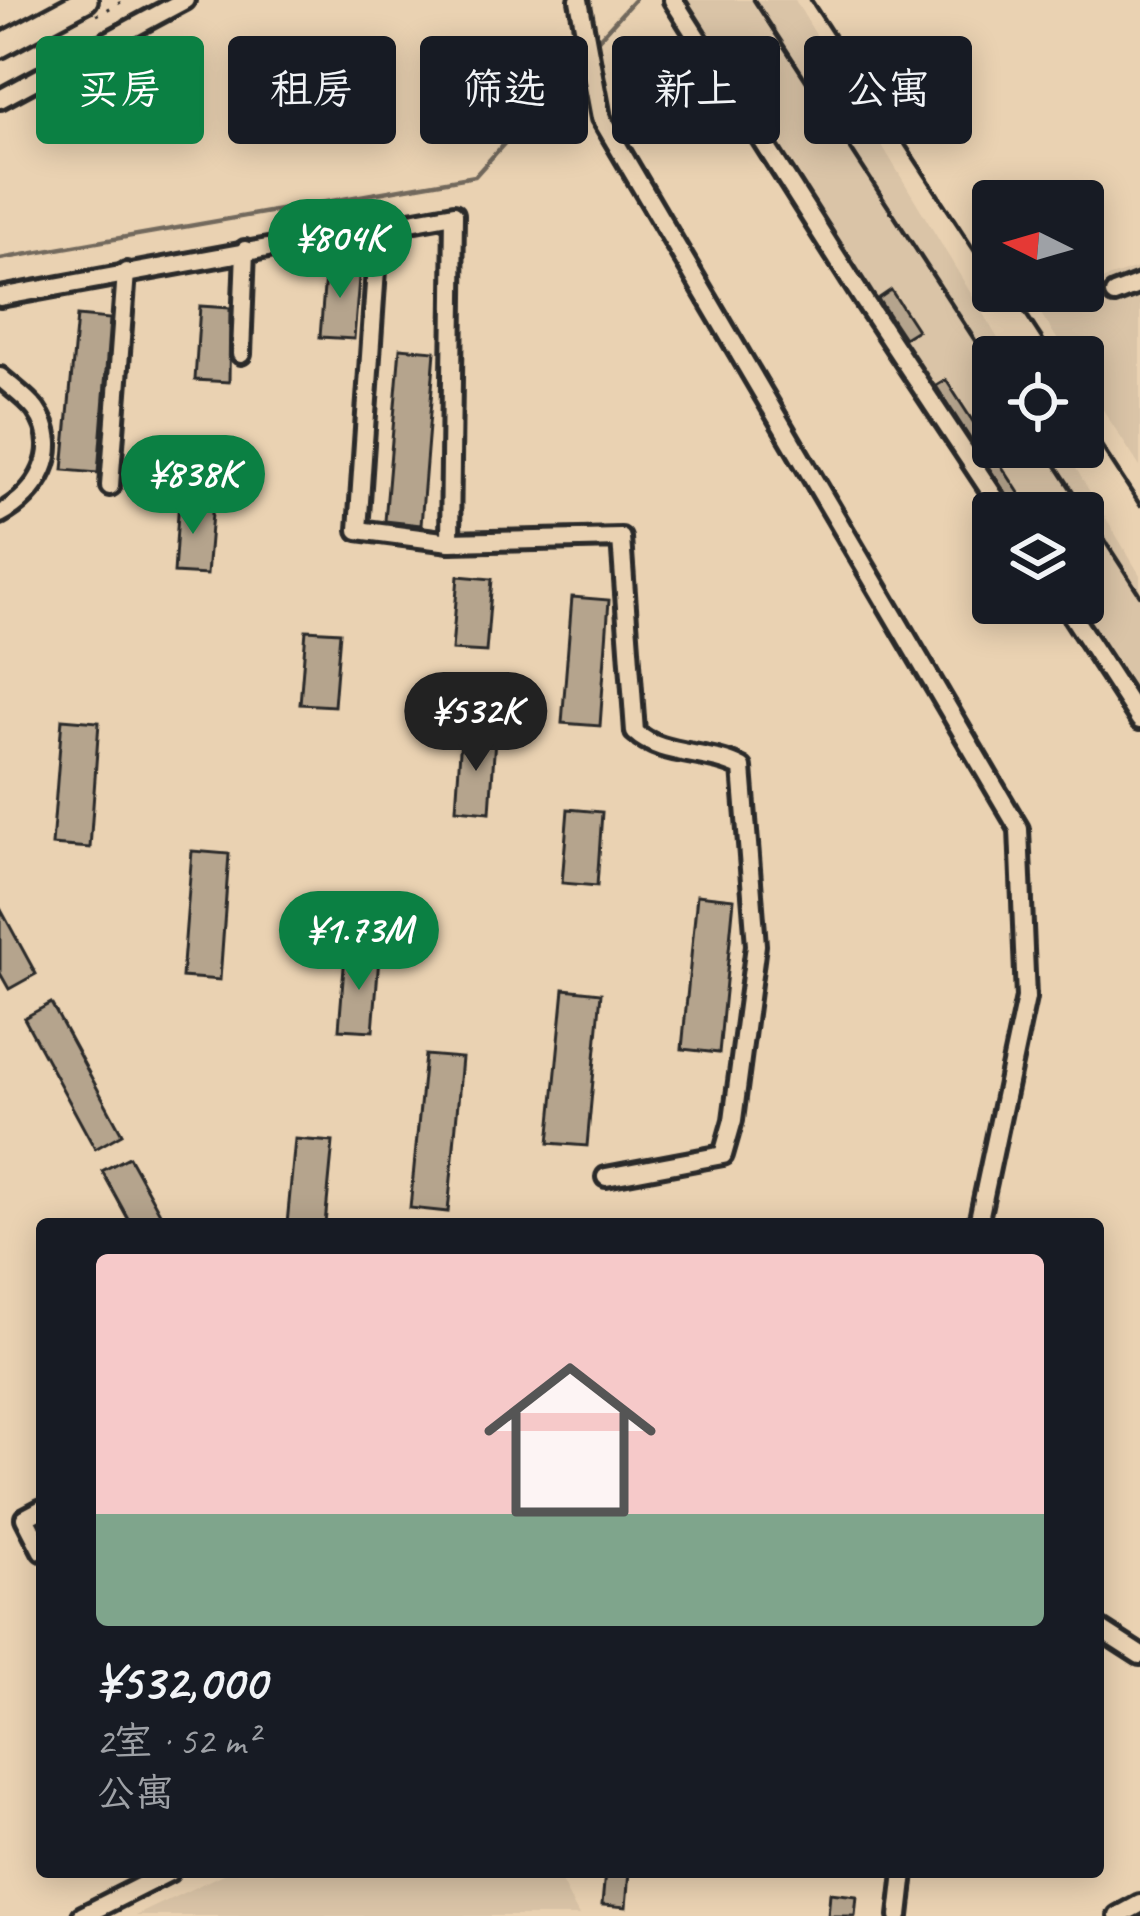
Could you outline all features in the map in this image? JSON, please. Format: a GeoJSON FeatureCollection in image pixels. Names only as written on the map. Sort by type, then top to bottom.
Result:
{"type":"FeatureCollection","features":[{"type":"Feature","properties":{"kind":"main road"},"geometry":{"type":"LineString","coordinates":[[0,46],[86,0]]}},
{"type":"Feature","properties":{"kind":"street"},"geometry":{"type":"LineString","coordinates":[[0,99],[185,0]]}},
{"type":"Feature","properties":{"kind":"street"},"geometry":{"type":"LineString","coordinates":[[673,0],[991,492]]}},
{"type":"Feature","properties":{"kind":"street"},"geometry":{"type":"LineString","coordinates":[[581,8],[601,118],[1019,829],[1026,998],[979,1218]]}},
{"type":"Feature","properties":{"kind":"street"},"geometry":{"type":"LineString","coordinates":[[0,297],[454,214],[450,542]]}},
{"type":"Feature","properties":{"kind":"street"},"geometry":{"type":"LineString","coordinates":[[380,226],[358,530],[450,542],[621,538],[634,732],[647,743],[723,758],[742,767],[755,945],[733,1120],[723,1155],[606,1177]]}},
{"type":"Feature","properties":{"kind":"street"},"geometry":{"type":"LineString","coordinates":[[241,354],[245,250]]}},
{"type":"Feature","properties":{"kind":"street"},"geometry":{"type":"LineString","coordinates":[[110,487],[126,272]]}},
{"type":"Feature","properties":{"kind":"street"},"geometry":{"type":"LineString","coordinates":[[1114,294],[1140,284]]}},
{"type":"Feature","properties":{"kind":"street"},"geometry":{"type":"LineString","coordinates":[[0,377],[37,412],[47,438],[48,462],[22,502],[0,514]]}},
{"type":"Feature","properties":{"kind":"street"},"geometry":{"type":"LineString","coordinates":[[1078,624],[1140,720]]}},
{"type":"Feature","properties":{"kind":"street"},"geometry":{"type":"LineString","coordinates":[[1104,1632],[1140,1655]]}},
{"type":"Feature","properties":{"kind":"street"},"geometry":{"type":"LineString","coordinates":[[82,1916],[157,1878]]}},
{"type":"Feature","properties":{"kind":"street"},"geometry":{"type":"LineString","coordinates":[[899,1916],[903,1878]]}},
{"type":"Feature","properties":{"kind":"street"},"geometry":{"type":"LineString","coordinates":[[1118,1916],[1140,1904]]}},
{"type":"Feature","properties":{"kind":"shaded area"},"geometry":{"type":"Polygon","coordinates":[[[661,0],[795,0],[817,36],[804,36],[804,144],[881,144],[972,295],[972,312],[982,312],[996,336],[972,336],[972,468],[1076,468],[1090,492],[985,492],[922,394],[913,395],[751,144],[780,144],[780,36],[683,36],[661,0]]]}},
{"type":"Feature","properties":{"kind":"shaded area"},"geometry":{"type":"Polygon","coordinates":[[[1140,267],[1140,467],[1104,411],[1104,336],[1055,336],[1041,314],[1104,312],[1104,279],[1140,267]]]}},
{"type":"Feature","properties":{"kind":"shaded area"},"geometry":{"type":"Polygon","coordinates":[[[1104,515],[1140,575],[1140,733],[1070,624],[1104,624],[1104,515]]]}},
{"type":"Feature","properties":{"kind":"shaded area"},"geometry":{"type":"Polygon","coordinates":[[[214,1878],[559,1878],[579,1916],[135,1916],[214,1878]]]}},
{"type":"Feature","properties":{"kind":"building"},"geometry":{"type":"Polygon","coordinates":[[[326,263],[360,266],[354,339],[320,337],[326,263]]]}},
{"type":"Feature","properties":{"kind":"building"},"geometry":{"type":"Polygon","coordinates":[[[891,290],[917,330],[904,338],[878,299],[891,290]]]}},
{"type":"Feature","properties":{"kind":"building"},"geometry":{"type":"Polygon","coordinates":[[[200,306],[230,308],[229,382],[195,380],[200,306]]]}},
{"type":"Feature","properties":{"kind":"building"},"geometry":{"type":"Polygon","coordinates":[[[77,316],[110,319],[98,473],[63,470],[77,316]]]}},
{"type":"Feature","properties":{"kind":"building"},"geometry":{"type":"Polygon","coordinates":[[[400,348],[435,351],[421,525],[385,521],[400,348]]]}},
{"type":"Feature","properties":{"kind":"building"},"geometry":{"type":"Polygon","coordinates":[[[946,380],[972,420],[972,442],[936,386],[946,380]]]}},
{"type":"Feature","properties":{"kind":"building"},"geometry":{"type":"Polygon","coordinates":[[[989,468],[1003,468],[1018,492],[1004,492],[989,468]]]}},
{"type":"Feature","properties":{"kind":"building"},"geometry":{"type":"Polygon","coordinates":[[[179,499],[213,501],[207,575],[174,573],[179,499]]]}},
{"type":"Feature","properties":{"kind":"building"},"geometry":{"type":"Polygon","coordinates":[[[458,576],[492,579],[486,652],[452,650],[458,576]]]}},
{"type":"Feature","properties":{"kind":"building"},"geometry":{"type":"Polygon","coordinates":[[[572,597],[609,600],[600,726],[562,723],[572,597]]]}},
{"type":"Feature","properties":{"kind":"building"},"geometry":{"type":"Polygon","coordinates":[[[306,630],[340,632],[334,706],[300,704],[306,630]]]}},
{"type":"Feature","properties":{"kind":"building"},"geometry":{"type":"Polygon","coordinates":[[[62,719],[99,722],[90,848],[52,845],[62,719]]]}},
{"type":"Feature","properties":{"kind":"building"},"geometry":{"type":"Polygon","coordinates":[[[461,736],[495,738],[490,812],[456,809],[461,736]]]}},
{"type":"Feature","properties":{"kind":"building"},"geometry":{"type":"Polygon","coordinates":[[[568,809],[602,812],[597,886],[562,883],[568,809]]]}},
{"type":"Feature","properties":{"kind":"building"},"geometry":{"type":"Polygon","coordinates":[[[192,851],[229,854],[220,980],[182,977],[192,851]]]}},
{"type":"Feature","properties":{"kind":"building"},"geometry":{"type":"Polygon","coordinates":[[[697,895],[734,899],[719,1053],[682,1049],[697,895]]]}},
{"type":"Feature","properties":{"kind":"building"},"geometry":{"type":"Polygon","coordinates":[[[0,908],[36,974],[9,989],[0,973],[0,908]]]}},
{"type":"Feature","properties":{"kind":"building"},"geometry":{"type":"Polygon","coordinates":[[[345,955],[379,958],[373,1031],[339,1029],[345,955]]]}},
{"type":"Feature","properties":{"kind":"building"},"geometry":{"type":"Polygon","coordinates":[[[564,989],[601,993],[587,1146],[549,1143],[564,989]]]}},
{"type":"Feature","properties":{"kind":"building"},"geometry":{"type":"Polygon","coordinates":[[[51,1003],[122,1134],[95,1149],[24,1018],[51,1003]]]}},
{"type":"Feature","properties":{"kind":"building"},"geometry":{"type":"Polygon","coordinates":[[[425,1055],[462,1058],[448,1212],[410,1208],[425,1055]]]}},
{"type":"Feature","properties":{"kind":"building"},"geometry":{"type":"Polygon","coordinates":[[[295,1139],[333,1142],[326,1218],[288,1218],[295,1139]]]}},
{"type":"Feature","properties":{"kind":"building"},"geometry":{"type":"Polygon","coordinates":[[[129,1157],[163,1218],[128,1218],[102,1171],[129,1157]]]}},
{"type":"Feature","properties":{"kind":"building"},"geometry":{"type":"Polygon","coordinates":[[[604,1878],[628,1878],[626,1907],[602,1905],[604,1878]]]}},
{"type":"Feature","properties":{"kind":"building"},"geometry":{"type":"Polygon","coordinates":[[[830,1893],[857,1896],[855,1916],[828,1916],[830,1893]]]}},
{"type":"Feature","properties":{"kind":"waterway"},"geometry":{"type":"LineString","coordinates":[[594,44],[634,0]]}},
{"type":"Feature","properties":{"kind":"waterway"},"geometry":{"type":"LineString","coordinates":[[0,259],[475,176],[504,144]]}},
{"type":"Feature","properties":{"kind":"railway"},"geometry":{"type":"LineString","coordinates":[[754,0],[972,336]]}},
{"type":"Feature","properties":{"kind":"railway"},"geometry":{"type":"LineString","coordinates":[[811,0],[972,247]]}},
{"type":"Feature","properties":{"kind":"railway"},"geometry":{"type":"LineString","coordinates":[[1025,312],[1040,336]]}},
{"type":"Feature","properties":{"kind":"railway"},"geometry":{"type":"LineString","coordinates":[[1104,450],[1140,505]]}},
{"type":"Feature","properties":{"kind":"railway"},"geometry":{"type":"LineString","coordinates":[[1058,468],[1140,595]]}}]}
